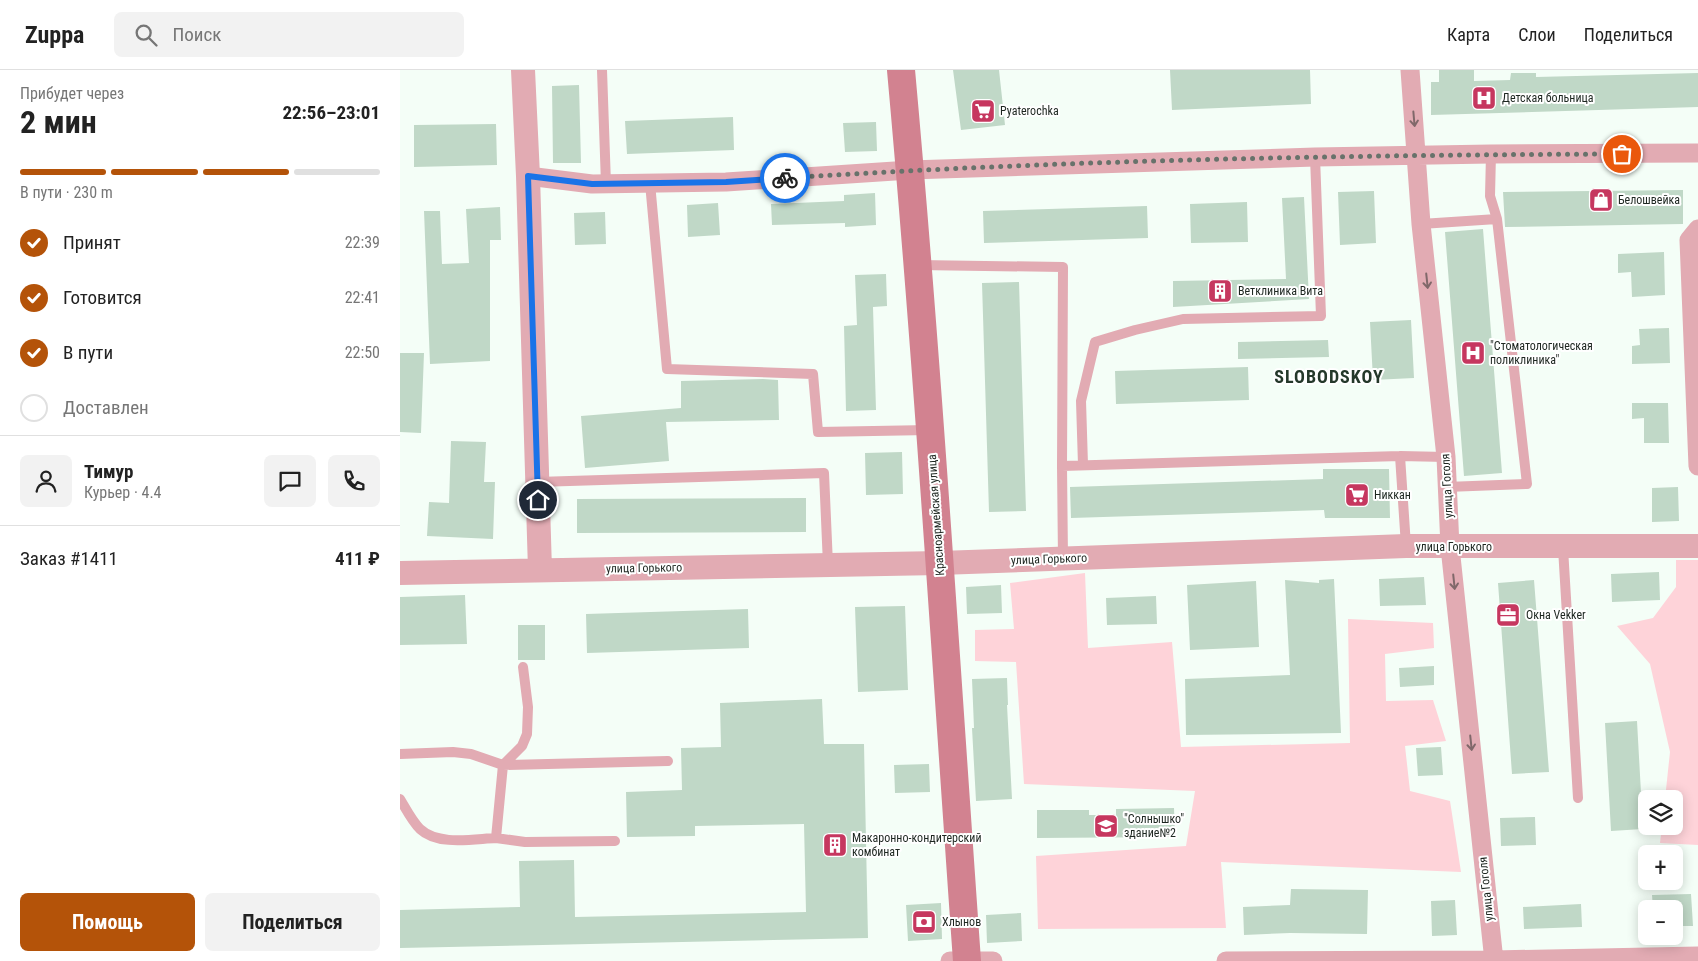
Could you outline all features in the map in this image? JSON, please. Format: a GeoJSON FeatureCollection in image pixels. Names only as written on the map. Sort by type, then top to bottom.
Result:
{"type":"FeatureCollection","features":[{"type":"Feature","properties":{"kind":"main road","name":"Красноармейская улица"},"geometry":{"type":"LineString","coordinates":[[900,70],[910,170],[930,430],[967,961]]}},
{"type":"Feature","properties":{"kind":"street"},"geometry":{"type":"LineString","coordinates":[[523,70],[540,570]]}},
{"type":"Feature","properties":{"kind":"street","name":"улица Гоголя"},"geometry":{"type":"LineString","coordinates":[[1410,70],[1422,224],[1446,457],[1450,547],[1494,961]]}},
{"type":"Feature","properties":{"kind":"street"},"geometry":{"type":"LineString","coordinates":[[528,176],[592,184],[726,182],[910,170],[1314,157],[1698,153]]}},
{"type":"Feature","properties":{"kind":"street"},"geometry":{"type":"LineString","coordinates":[[1698,229],[1689,240],[1698,466]]}},
{"type":"Feature","properties":{"kind":"street","name":"улица Горького"},"geometry":{"type":"LineString","coordinates":[[400,573],[940,563],[1406,546],[1563,548],[1698,546]]}},
{"type":"Feature","properties":{"kind":"street"},"geometry":{"type":"LineString","coordinates":[[1226,961],[1494,961],[1698,956]]}},
{"type":"Feature","properties":{"kind":"street"},"geometry":{"type":"LineString","coordinates":[[950,961],[993,961]]}},
{"type":"Feature","properties":{"kind":"lane"},"geometry":{"type":"LineString","coordinates":[[602,70],[606,184]]}},
{"type":"Feature","properties":{"kind":"lane"},"geometry":{"type":"LineString","coordinates":[[1446,487],[1527,484],[1497,219],[1490,196],[1490,154]]}},
{"type":"Feature","properties":{"kind":"lane"},"geometry":{"type":"LineString","coordinates":[[1083,465],[1081,401],[1095,342],[1183,319],[1321,316],[1314,157]]}},
{"type":"Feature","properties":{"kind":"lane"},"geometry":{"type":"LineString","coordinates":[[650,182],[667,369],[814,374],[818,432],[930,430]]}},
{"type":"Feature","properties":{"kind":"lane"},"geometry":{"type":"LineString","coordinates":[[1422,224],[1497,219]]}},
{"type":"Feature","properties":{"kind":"lane"},"geometry":{"type":"LineString","coordinates":[[917,264],[1063,267],[1063,559]]}},
{"type":"Feature","properties":{"kind":"lane"},"geometry":{"type":"LineString","coordinates":[[1400,456],[1406,546]]}},
{"type":"Feature","properties":{"kind":"lane"},"geometry":{"type":"LineString","coordinates":[[1062,466],[1400,456],[1446,457]]}},
{"type":"Feature","properties":{"kind":"lane"},"geometry":{"type":"LineString","coordinates":[[537,482],[824,473],[828,565]]}},
{"type":"Feature","properties":{"kind":"lane"},"geometry":{"type":"LineString","coordinates":[[1563,548],[1578,798]]}},
{"type":"Feature","properties":{"kind":"lane"},"geometry":{"type":"LineString","coordinates":[[496,838],[504,765],[522,746],[526,734],[528,707],[523,667]]}},
{"type":"Feature","properties":{"kind":"lane"},"geometry":{"type":"LineString","coordinates":[[400,754],[453,752],[471,754],[504,765],[668,761]]}},
{"type":"Feature","properties":{"kind":"lane"},"geometry":{"type":"LineString","coordinates":[[400,799],[419,828],[429,835],[444,840],[496,838],[525,842],[616,841]]}},
{"type":"Feature","properties":{"kind":"shaded area"},"geometry":{"type":"Polygon","coordinates":[[[1676,560],[1698,560],[1698,845],[1660,843],[1661,835],[1683,835],[1683,790],[1666,790],[1670,752],[1650,664],[1617,626],[1653,618],[1676,587],[1676,560]]]}},
{"type":"Feature","properties":{"kind":"shaded area"},"geometry":{"type":"Polygon","coordinates":[[[1085,573],[1088,648],[1172,642],[1181,747],[1350,743],[1348,619],[1433,623],[1434,648],[1385,654],[1386,701],[1433,700],[1446,741],[1405,746],[1410,791],[1450,801],[1461,872],[1221,862],[1226,928],[1038,929],[1036,856],[1186,846],[1195,791],[1024,784],[1016,662],[975,661],[975,630],[1014,629],[1010,583],[1085,573]]]}},
{"type":"Feature","properties":{"kind":"building"},"geometry":{"type":"Polygon","coordinates":[[[953,70],[999,70],[1005,125],[961,130],[953,70]]]}},
{"type":"Feature","properties":{"kind":"building"},"geometry":{"type":"Polygon","coordinates":[[[1170,70],[1310,70],[1311,104],[1172,110],[1170,70]]]}},
{"type":"Feature","properties":{"kind":"building"},"geometry":{"type":"Polygon","coordinates":[[[1439,70],[1474,70],[1474,81],[1510,80],[1511,73],[1536,73],[1536,77],[1698,73],[1698,107],[1431,115],[1431,82],[1439,82],[1439,70]]]}},
{"type":"Feature","properties":{"kind":"building"},"geometry":{"type":"Polygon","coordinates":[[[579,85],[581,163],[553,163],[552,86],[579,85]]]}},
{"type":"Feature","properties":{"kind":"building"},"geometry":{"type":"Polygon","coordinates":[[[733,117],[734,150],[627,154],[625,121],[733,117]]]}},
{"type":"Feature","properties":{"kind":"building"},"geometry":{"type":"Polygon","coordinates":[[[876,122],[877,151],[845,152],[843,123],[876,122]]]}},
{"type":"Feature","properties":{"kind":"building"},"geometry":{"type":"Polygon","coordinates":[[[496,124],[497,165],[414,167],[414,125],[496,124]]]}},
{"type":"Feature","properties":{"kind":"building"},"geometry":{"type":"Polygon","coordinates":[[[1683,190],[1683,224],[1505,227],[1503,192],[1683,190]]]}},
{"type":"Feature","properties":{"kind":"building"},"geometry":{"type":"Polygon","coordinates":[[[1374,191],[1376,243],[1340,245],[1338,192],[1374,191]]]}},
{"type":"Feature","properties":{"kind":"building"},"geometry":{"type":"Polygon","coordinates":[[[875,193],[876,225],[845,227],[845,223],[772,225],[771,204],[844,201],[844,195],[875,193]]]}},
{"type":"Feature","properties":{"kind":"building"},"geometry":{"type":"Polygon","coordinates":[[[1304,197],[1309,299],[1173,307],[1173,281],[1286,279],[1282,198],[1304,197]]]}},
{"type":"Feature","properties":{"kind":"building"},"geometry":{"type":"Polygon","coordinates":[[[1247,202],[1248,242],[1191,243],[1190,204],[1247,202]]]}},
{"type":"Feature","properties":{"kind":"building"},"geometry":{"type":"Polygon","coordinates":[[[718,203],[720,235],[688,237],[687,205],[718,203]]]}},
{"type":"Feature","properties":{"kind":"building"},"geometry":{"type":"Polygon","coordinates":[[[1147,206],[1148,238],[984,243],[983,211],[1147,206]]]}},
{"type":"Feature","properties":{"kind":"building"},"geometry":{"type":"Polygon","coordinates":[[[500,207],[501,240],[490,240],[490,361],[430,364],[424,211],[440,211],[442,264],[469,263],[466,209],[500,207]]]}},
{"type":"Feature","properties":{"kind":"building"},"geometry":{"type":"Polygon","coordinates":[[[605,212],[606,244],[575,245],[574,213],[605,212]]]}},
{"type":"Feature","properties":{"kind":"building","name":"\"Стоматологическая поликлиника\""},"geometry":{"type":"Polygon","coordinates":[[[1483,229],[1502,473],[1464,476],[1445,232],[1483,229]]]}},
{"type":"Feature","properties":{"kind":"building"},"geometry":{"type":"Polygon","coordinates":[[[1664,252],[1665,295],[1632,297],[1631,272],[1618,273],[1618,254],[1664,252]]]}},
{"type":"Feature","properties":{"kind":"building"},"geometry":{"type":"Polygon","coordinates":[[[886,274],[887,306],[873,307],[876,410],[846,411],[844,326],[857,325],[855,275],[886,274]]]}},
{"type":"Feature","properties":{"kind":"building"},"geometry":{"type":"Polygon","coordinates":[[[1019,282],[1026,511],[989,512],[982,283],[1019,282]]]}},
{"type":"Feature","properties":{"kind":"building"},"geometry":{"type":"Polygon","coordinates":[[[1411,320],[1414,378],[1373,380],[1370,322],[1411,320]]]}},
{"type":"Feature","properties":{"kind":"building"},"geometry":{"type":"Polygon","coordinates":[[[1669,328],[1670,363],[1632,364],[1632,346],[1640,345],[1639,329],[1669,328]]]}},
{"type":"Feature","properties":{"kind":"building"},"geometry":{"type":"Polygon","coordinates":[[[1328,340],[1329,357],[1238,359],[1238,342],[1328,340]]]}},
{"type":"Feature","properties":{"kind":"building"},"geometry":{"type":"Polygon","coordinates":[[[400,353],[424,353],[421,433],[400,432],[400,353]]]}},
{"type":"Feature","properties":{"kind":"building"},"geometry":{"type":"Polygon","coordinates":[[[1248,367],[1249,400],[1116,404],[1115,371],[1248,367]]]}},
{"type":"Feature","properties":{"kind":"building"},"geometry":{"type":"Polygon","coordinates":[[[778,380],[779,420],[666,422],[669,461],[585,468],[581,416],[681,408],[681,381],[778,380]]]}},
{"type":"Feature","properties":{"kind":"building"},"geometry":{"type":"Polygon","coordinates":[[[1632,403],[1668,403],[1669,443],[1644,443],[1644,418],[1632,419],[1632,403]]]}},
{"type":"Feature","properties":{"kind":"building"},"geometry":{"type":"Polygon","coordinates":[[[451,441],[486,442],[484,482],[495,482],[493,539],[427,536],[429,502],[449,503],[451,441]]]}},
{"type":"Feature","properties":{"kind":"building"},"geometry":{"type":"Polygon","coordinates":[[[902,452],[903,494],[866,495],[865,453],[902,452]]]}},
{"type":"Feature","properties":{"kind":"building"},"geometry":{"type":"Polygon","coordinates":[[[1323,469],[1389,469],[1390,518],[1325,518],[1324,510],[1071,518],[1070,487],[1323,479],[1323,469]]]}},
{"type":"Feature","properties":{"kind":"building"},"geometry":{"type":"Polygon","coordinates":[[[1678,487],[1679,521],[1652,522],[1652,488],[1678,487]]]}},
{"type":"Feature","properties":{"kind":"building"},"geometry":{"type":"Polygon","coordinates":[[[806,498],[806,532],[577,533],[577,499],[806,498]]]}},
{"type":"Feature","properties":{"kind":"building"},"geometry":{"type":"Polygon","coordinates":[[[1659,572],[1660,600],[1612,602],[1611,574],[1659,572]]]}},
{"type":"Feature","properties":{"kind":"building"},"geometry":{"type":"Polygon","coordinates":[[[1424,577],[1426,605],[1380,606],[1379,579],[1424,577]]]}},
{"type":"Feature","properties":{"kind":"building"},"geometry":{"type":"Polygon","coordinates":[[[1334,579],[1341,733],[1186,735],[1185,679],[1290,675],[1285,580],[1319,583],[1319,580],[1334,579]]]}},
{"type":"Feature","properties":{"kind":"building"},"geometry":{"type":"Polygon","coordinates":[[[1534,580],[1549,772],[1512,774],[1498,583],[1534,580]]]}},
{"type":"Feature","properties":{"kind":"building"},"geometry":{"type":"Polygon","coordinates":[[[1256,581],[1259,647],[1190,650],[1187,585],[1256,581]]]}},
{"type":"Feature","properties":{"kind":"building"},"geometry":{"type":"Polygon","coordinates":[[[1001,585],[1002,613],[967,614],[966,587],[1001,585]]]}},
{"type":"Feature","properties":{"kind":"building"},"geometry":{"type":"Polygon","coordinates":[[[465,595],[467,644],[400,645],[400,597],[465,595]]]}},
{"type":"Feature","properties":{"kind":"building"},"geometry":{"type":"Polygon","coordinates":[[[1156,596],[1157,624],[1107,625],[1106,598],[1156,596]]]}},
{"type":"Feature","properties":{"kind":"building"},"geometry":{"type":"Polygon","coordinates":[[[905,606],[908,690],[858,692],[855,607],[905,606]]]}},
{"type":"Feature","properties":{"kind":"building"},"geometry":{"type":"Polygon","coordinates":[[[748,609],[749,648],[587,653],[586,614],[748,609]]]}},
{"type":"Feature","properties":{"kind":"building"},"geometry":{"type":"Polygon","coordinates":[[[518,625],[545,625],[545,660],[518,660],[518,625]]]}},
{"type":"Feature","properties":{"kind":"building"},"geometry":{"type":"Polygon","coordinates":[[[1434,666],[1434,685],[1400,687],[1399,668],[1434,666]]]}},
{"type":"Feature","properties":{"kind":"building"},"geometry":{"type":"Polygon","coordinates":[[[1007,678],[1012,799],[976,801],[972,728],[974,728],[972,679],[1007,678]]]}},
{"type":"Feature","properties":{"kind":"building","name":"Макаронно-кондитерский комбинат"},"geometry":{"type":"Polygon","coordinates":[[[822,699],[824,744],[864,744],[868,938],[400,948],[400,910],[520,907],[519,861],[574,860],[575,917],[806,912],[804,824],[695,826],[695,836],[627,837],[626,792],[682,790],[681,748],[721,747],[720,703],[822,699]]]}},
{"type":"Feature","properties":{"kind":"building"},"geometry":{"type":"Polygon","coordinates":[[[1637,721],[1641,790],[1638,790],[1638,829],[1611,831],[1605,723],[1637,721]]]}},
{"type":"Feature","properties":{"kind":"building"},"geometry":{"type":"Polygon","coordinates":[[[1441,747],[1443,775],[1418,776],[1416,748],[1441,747]]]}},
{"type":"Feature","properties":{"kind":"building"},"geometry":{"type":"Polygon","coordinates":[[[929,764],[930,792],[895,793],[894,765],[929,764]]]}},
{"type":"Feature","properties":{"kind":"building","name":"\"Солнышко\" здание№2"},"geometry":{"type":"Polygon","coordinates":[[[1174,808],[1175,837],[1037,838],[1037,810],[1089,810],[1089,815],[1116,815],[1116,809],[1174,808]]]}},
{"type":"Feature","properties":{"kind":"building"},"geometry":{"type":"Polygon","coordinates":[[[1535,817],[1536,845],[1501,846],[1500,818],[1535,817]]]}},
{"type":"Feature","properties":{"kind":"building"},"geometry":{"type":"Polygon","coordinates":[[[1291,889],[1368,890],[1367,934],[1290,933],[1244,935],[1243,907],[1290,905],[1291,889]]]}},
{"type":"Feature","properties":{"kind":"building"},"geometry":{"type":"Polygon","coordinates":[[[1691,894],[1693,926],[1683,926],[1683,900],[1652,900],[1652,895],[1691,894]]]}},
{"type":"Feature","properties":{"kind":"building"},"geometry":{"type":"Polygon","coordinates":[[[1455,900],[1457,935],[1432,936],[1431,901],[1455,900]]]}},
{"type":"Feature","properties":{"kind":"building","name":"Хлынов"},"geometry":{"type":"Polygon","coordinates":[[[941,903],[942,939],[908,941],[906,905],[941,903]]]}},
{"type":"Feature","properties":{"kind":"building"},"geometry":{"type":"Polygon","coordinates":[[[1581,904],[1582,927],[1524,929],[1523,907],[1581,904]]]}},
{"type":"Feature","properties":{"kind":"building"},"geometry":{"type":"Polygon","coordinates":[[[1021,913],[1022,941],[987,943],[986,915],[1021,913]]]}},
{"type":"Feature","properties":{"kind":"way so far"},"geometry":{"type":"LineString","coordinates":[[785,178],[910,170],[1276,158],[1472,154],[1622,154]]}},
{"type":"Feature","properties":{"kind":"place","name":"Детская больница"},"geometry":{"type":"Point","coordinates":[1484,98]}},
{"type":"Feature","properties":{"kind":"place","name":"Pyaterochka"},"geometry":{"type":"Point","coordinates":[983,111]}},
{"type":"Feature","properties":{"kind":"place","name":"Белошвейка"},"geometry":{"type":"Point","coordinates":[1601,200]}},
{"type":"Feature","properties":{"kind":"place","name":"Ветклиника Вита"},"geometry":{"type":"Point","coordinates":[1220,291]}},
{"type":"Feature","properties":{"kind":"place","name":"\"Стоматологическая поликлиника\""},"geometry":{"type":"Point","coordinates":[1473,353]}},
{"type":"Feature","properties":{"kind":"place","name":"Никкан"},"geometry":{"type":"Point","coordinates":[1357,495]}},
{"type":"Feature","properties":{"kind":"place","name":"Окна Vekker"},"geometry":{"type":"Point","coordinates":[1508,615]}},
{"type":"Feature","properties":{"kind":"place","name":"\"Солнышко\" здание№2"},"geometry":{"type":"Point","coordinates":[1106,826]}},
{"type":"Feature","properties":{"kind":"place","name":"Макаронно-кондитерский комбинат"},"geometry":{"type":"Point","coordinates":[835,845]}},
{"type":"Feature","properties":{"kind":"place","name":"Хлынов"},"geometry":{"type":"Point","coordinates":[924,922]}},
{"type":"Feature","properties":{"kind":"district","name":"SLOBODSKOY"},"geometry":{"type":"Point","coordinates":[1329,377]}},
{"type":"Feature","properties":{"kind":"route"},"geometry":{"type":"LineString","coordinates":[[538,500],[528,176],[592,184],[726,182],[785,178]]}}]}
